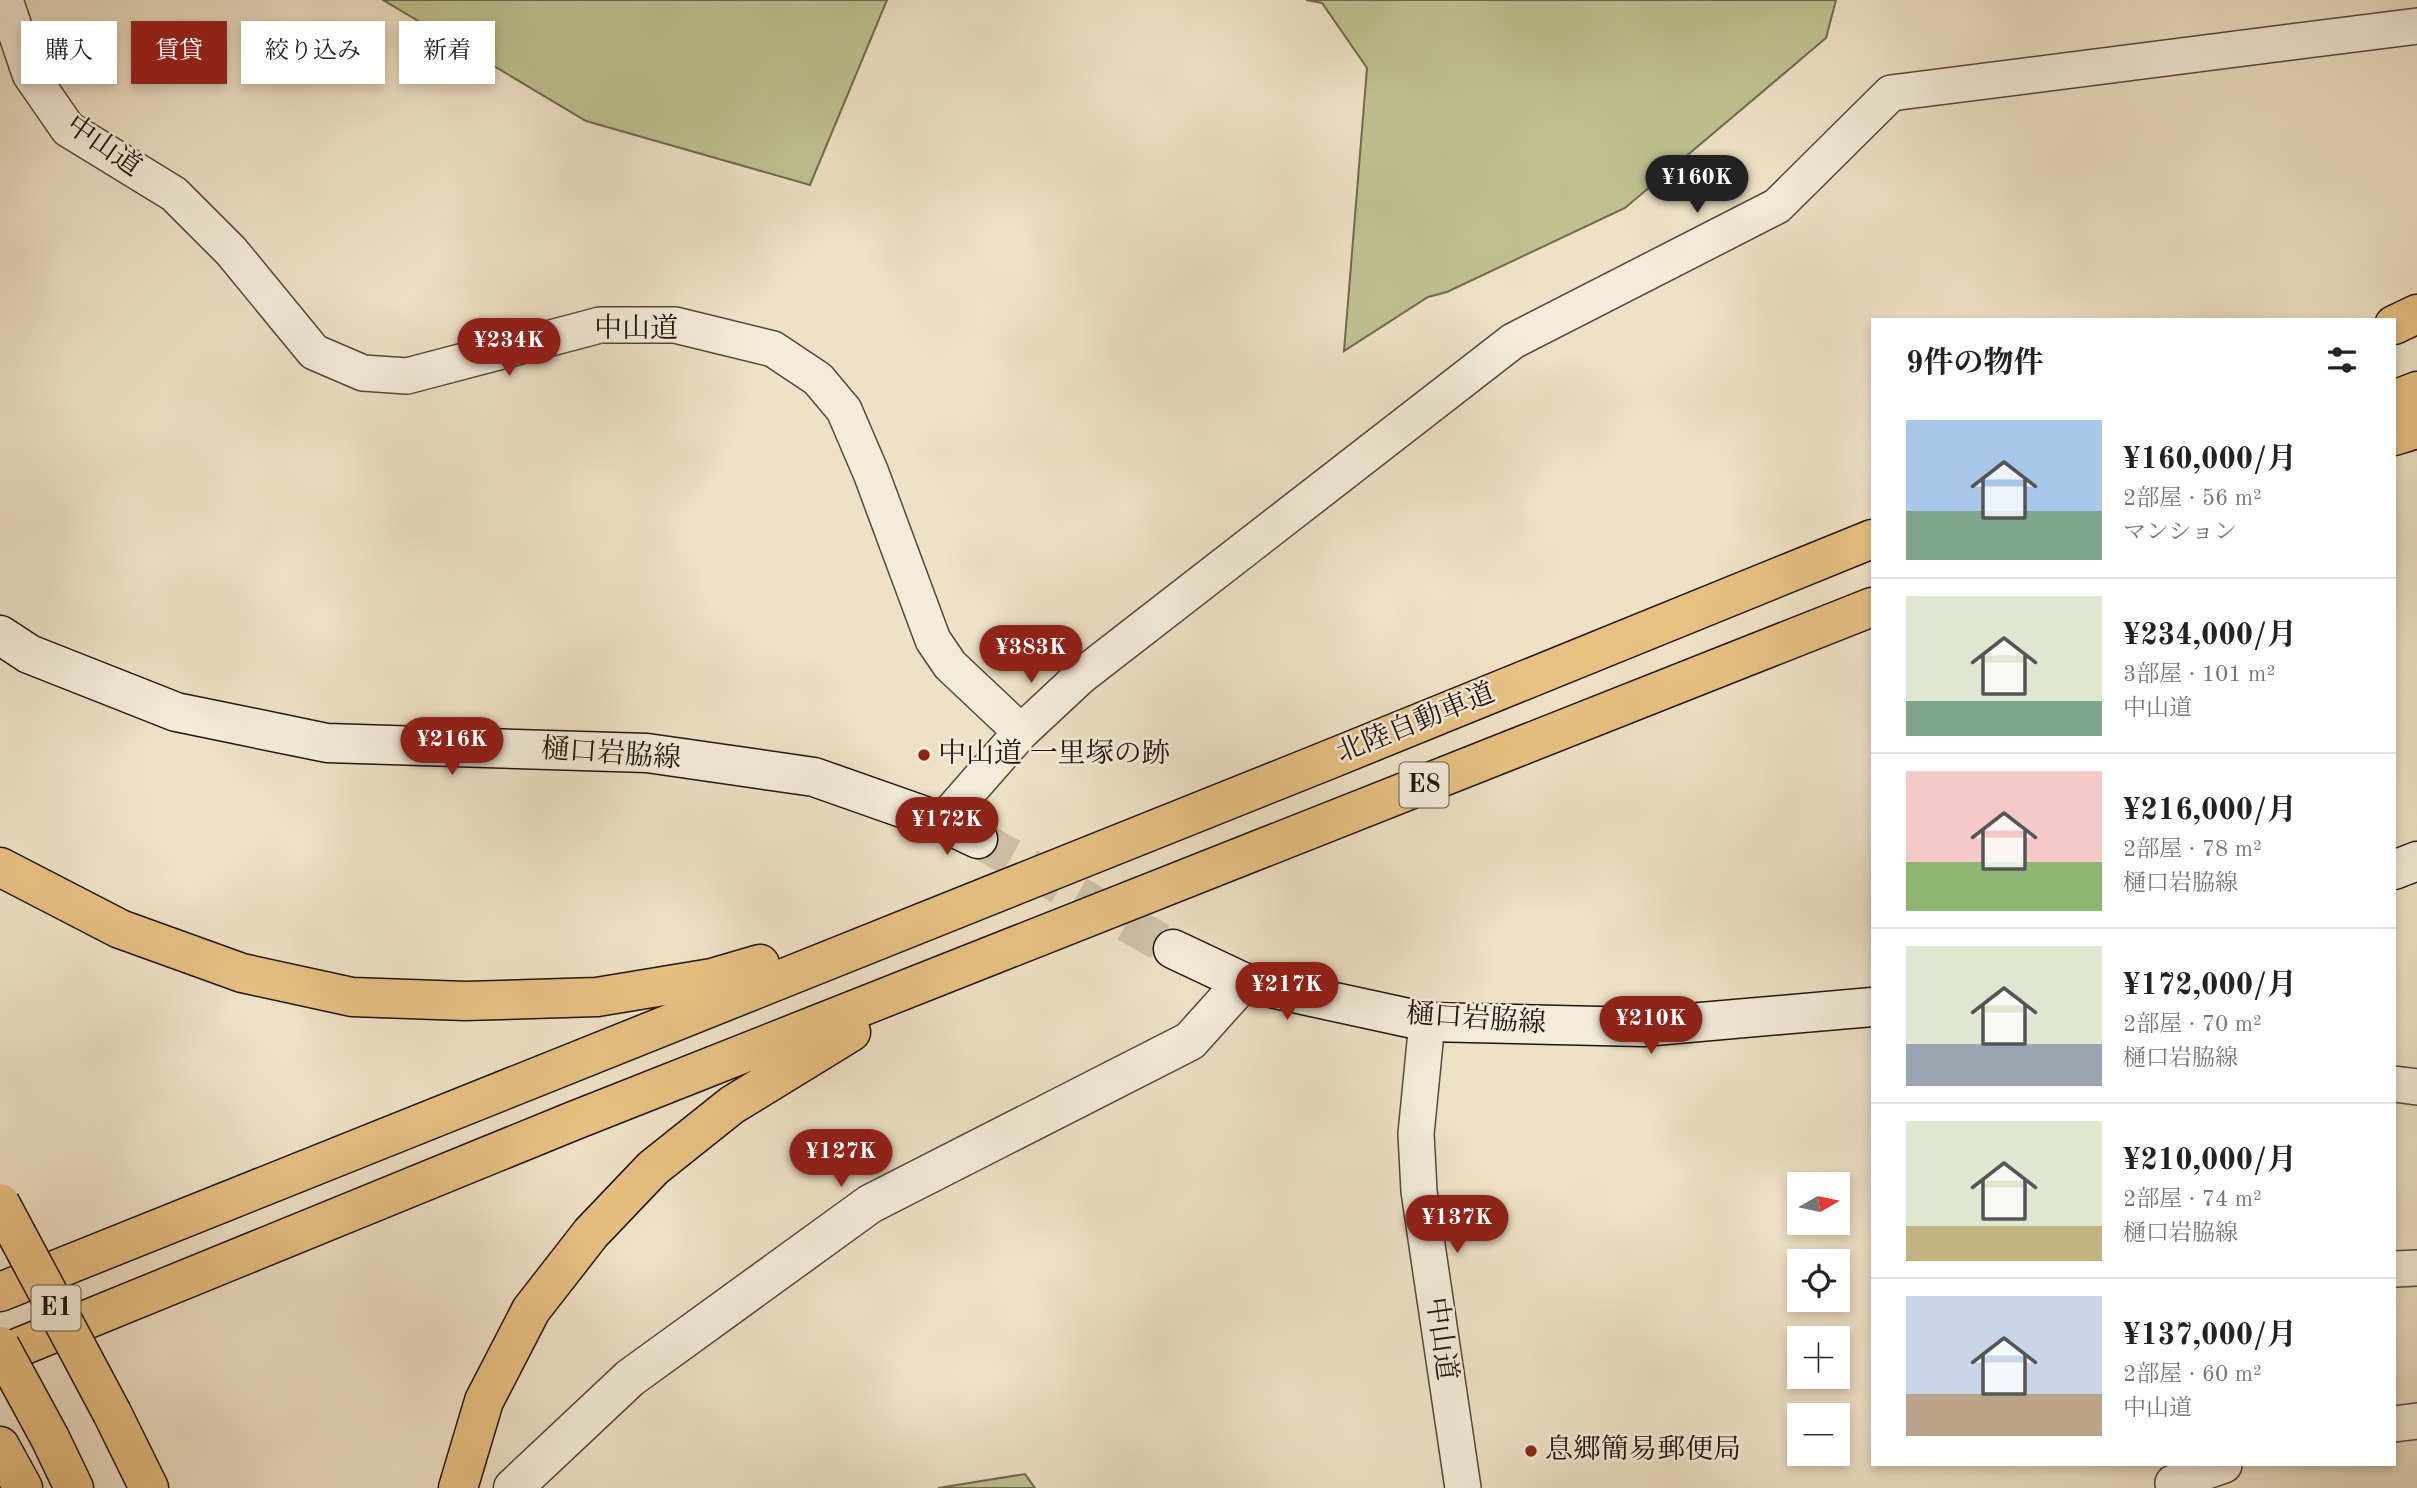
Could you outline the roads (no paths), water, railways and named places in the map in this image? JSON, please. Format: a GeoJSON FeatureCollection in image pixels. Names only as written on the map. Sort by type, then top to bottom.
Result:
{"type":"FeatureCollection","features":[{"type":"Feature","properties":{"kind":"highway"},"geometry":{"type":"LineString","coordinates":[[2396,325],[2417,316]]}},
{"type":"Feature","properties":{"kind":"highway"},"geometry":{"type":"LineString","coordinates":[[2396,399],[2417,391]]}},
{"type":"Feature","properties":{"kind":"highway"},"geometry":{"type":"LineString","coordinates":[[2396,435],[2417,429]]}},
{"type":"Feature","properties":{"kind":"highway","name":"北陸自動車道"},"geometry":{"type":"LineString","coordinates":[[959,907],[1871,539]]}},
{"type":"Feature","properties":{"kind":"highway","name":"E8"},"geometry":{"type":"LineString","coordinates":[[975,963],[1871,607]]}},
{"type":"Feature","properties":{"kind":"highway"},"geometry":{"type":"LineString","coordinates":[[1356,812],[1750,677],[1871,631]]}},
{"type":"Feature","properties":{"kind":"highway"},"geometry":{"type":"LineString","coordinates":[[0,867],[120,929],[242,973],[352,997],[466,1001],[597,997],[712,978],[959,907]]}},
{"type":"Feature","properties":{"kind":"highway"},"geometry":{"type":"LineString","coordinates":[[0,1292],[959,907]]}},
{"type":"Feature","properties":{"kind":"highway"},"geometry":{"type":"LineString","coordinates":[[0,1355],[573,1121],[975,963]]}},
{"type":"Feature","properties":{"kind":"highway"},"geometry":{"type":"LineString","coordinates":[[458,1488],[484,1401],[531,1310],[591,1233],[653,1168],[732,1105],[821,1049],[975,963]]}},
{"type":"Feature","properties":{"kind":"highway","name":"E1"},"geometry":{"type":"LineString","coordinates":[[0,1203],[149,1488]]}},
{"type":"Feature","properties":{"kind":"highway","name":"E1"},"geometry":{"type":"LineString","coordinates":[[0,1346],[74,1488]]}},
{"type":"Feature","properties":{"kind":"highway"},"geometry":{"type":"LineString","coordinates":[[2,1450],[23,1488]]}},
{"type":"Feature","properties":{"kind":"main road","name":"樋口岩脇線"},"geometry":{"type":"LineString","coordinates":[[0,635],[29,654],[176,712],[327,743],[647,753],[814,777],[942,822],[978,839]]}},
{"type":"Feature","properties":{"kind":"main road"},"geometry":{"type":"LineString","coordinates":[[2396,869],[2417,861]]}},
{"type":"Feature","properties":{"kind":"main road","name":"樋口岩脇線"},"geometry":{"type":"LineString","coordinates":[[1173,949],[1243,982],[1427,1022],[1643,1027],[1871,1007]]}},
{"type":"Feature","properties":{"kind":"main road"},"geometry":{"type":"LineString","coordinates":[[513,1488],[630,1378],[870,1204],[1190,1041],[1243,982]]}},
{"type":"Feature","properties":{"kind":"street","name":"中山道"},"geometry":{"type":"LineString","coordinates":[[5,0],[30,74],[68,129],[174,194],[232,251],[314,352],[363,373],[407,376],[600,325],[675,325],[773,349],[818,379],[844,410],[871,472],[933,640],[957,672],[1021,732]]}},
{"type":"Feature","properties":{"kind":"street"},"geometry":{"type":"LineString","coordinates":[[942,822],[1021,732],[1080,677],[1513,341],[1777,206],[1891,93],[2417,26]]}},
{"type":"Feature","properties":{"kind":"street","name":"中山道"},"geometry":{"type":"LineString","coordinates":[[1427,1022],[1416,1134],[1419,1191],[1463,1488]]}},
{"type":"Feature","properties":{"kind":"street"},"geometry":{"type":"LineString","coordinates":[[2396,1084],[2417,1087]]}},
{"type":"Feature","properties":{"kind":"street"},"geometry":{"type":"LineString","coordinates":[[2396,1269],[2417,1268]]}},
{"type":"Feature","properties":{"kind":"street"},"geometry":{"type":"LineString","coordinates":[[2396,1424],[2417,1421]]}},
{"type":"Feature","properties":{"kind":"street"},"geometry":{"type":"LineString","coordinates":[[2174,1488],[2173,1483],[2221,1466]]}},
{"type":"Feature","properties":{"kind":"tunnel"},"geometry":{"type":"LineString","coordinates":[[978,839],[1173,949]]}},
{"type":"Feature","properties":{"kind":"place","name":"中山道 一里塚の跡"},"geometry":{"type":"Point","coordinates":[924,755]}},
{"type":"Feature","properties":{"kind":"place","name":"息郷簡易郵便局"},"geometry":{"type":"Point","coordinates":[1531,1451]}}]}
